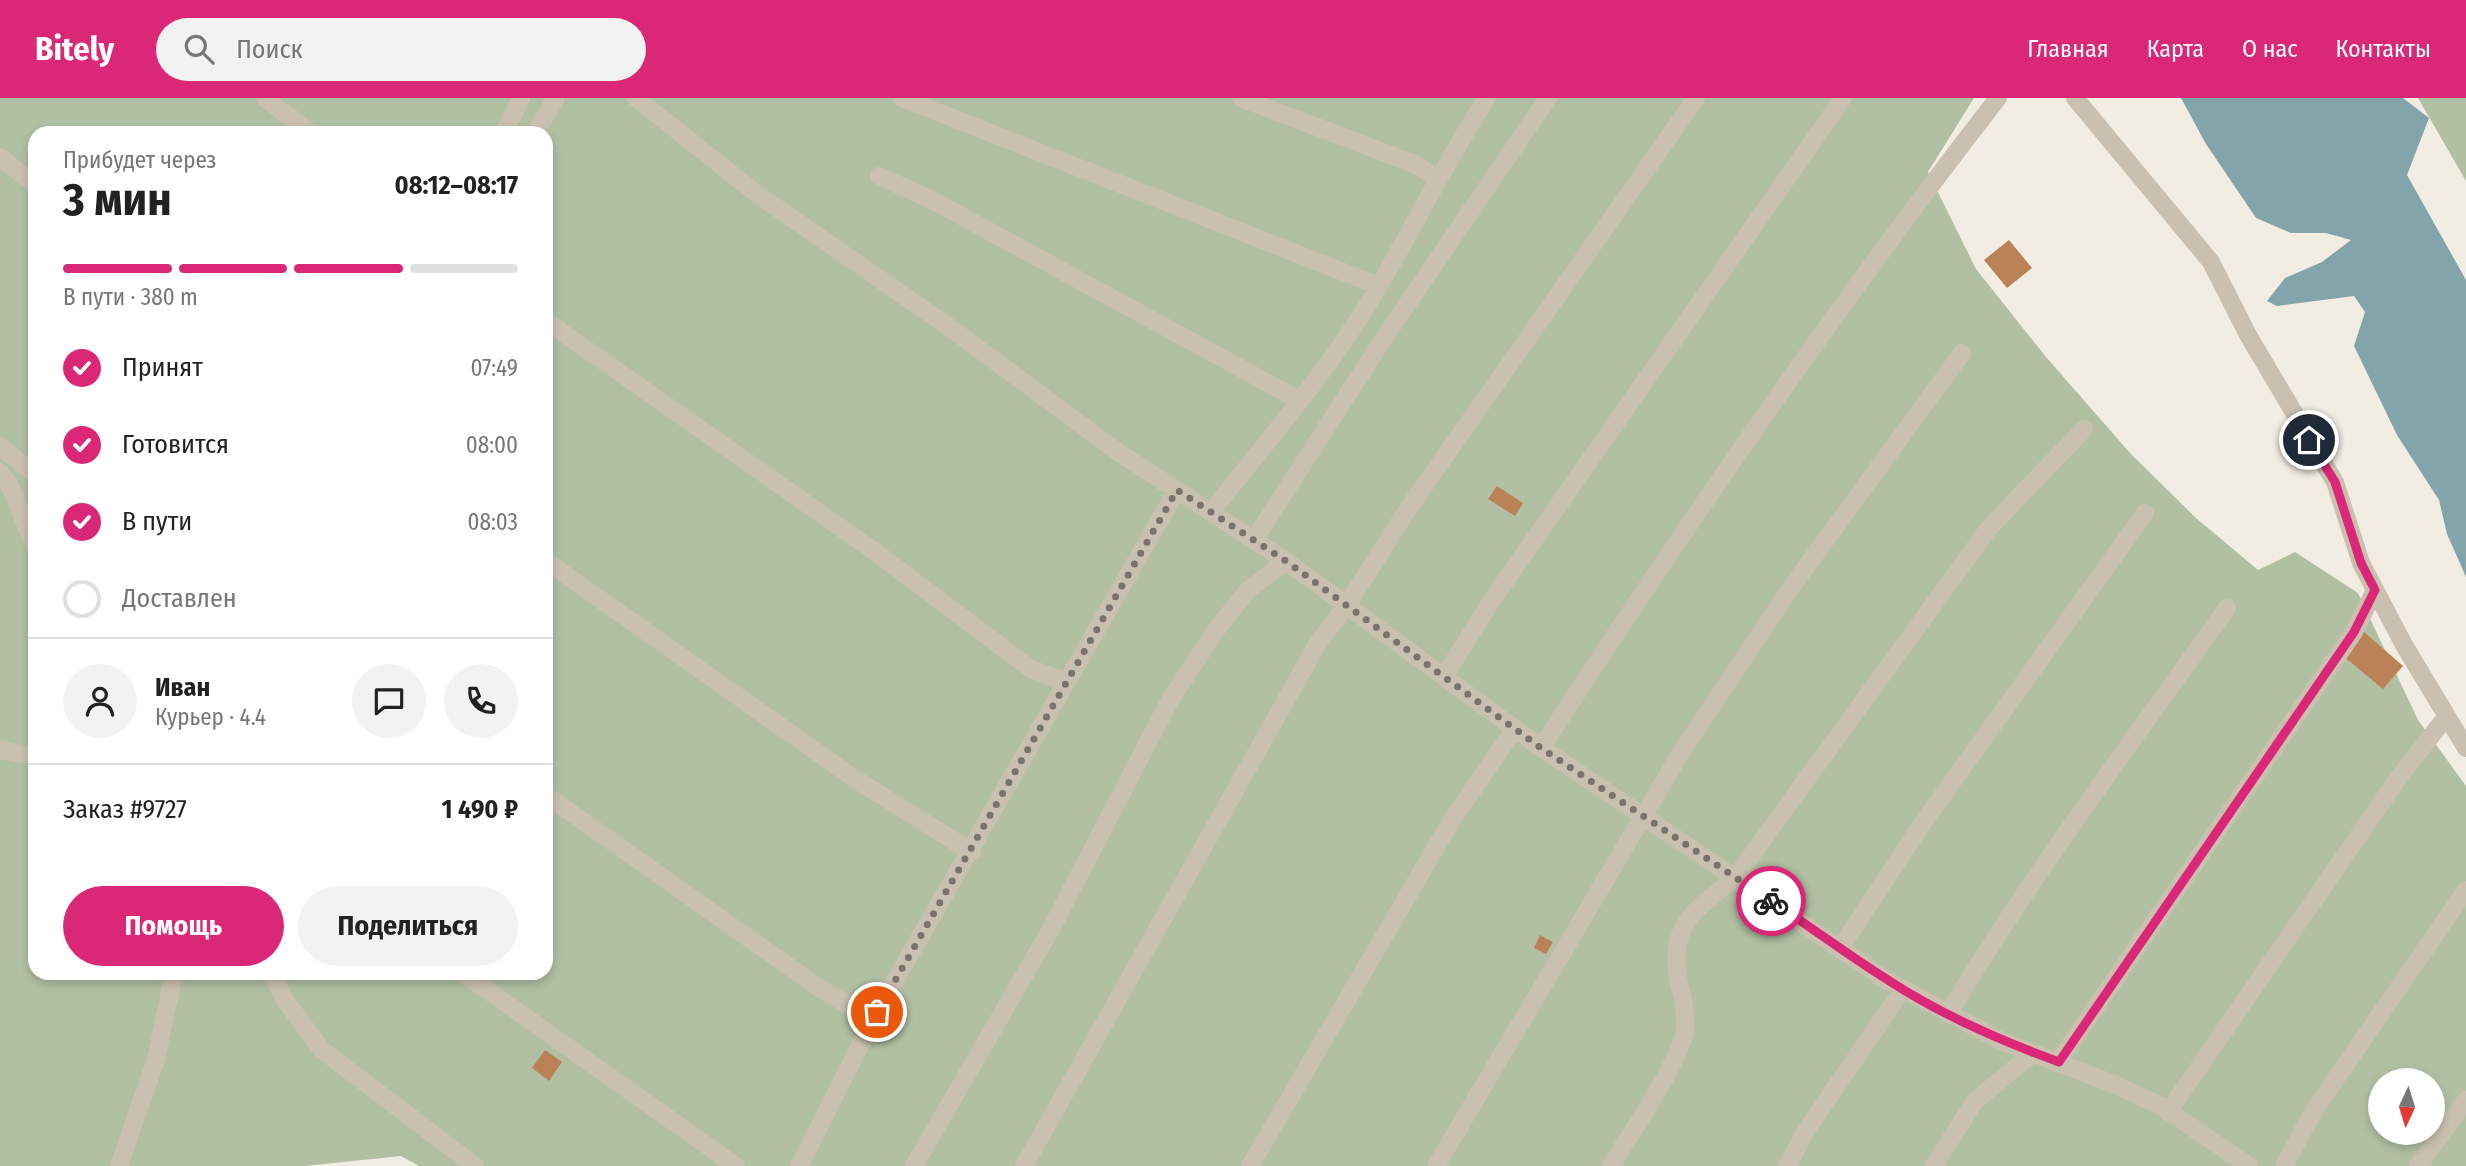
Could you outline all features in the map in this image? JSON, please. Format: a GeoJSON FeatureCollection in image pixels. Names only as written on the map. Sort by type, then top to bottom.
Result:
{"type":"FeatureCollection","features":[{"type":"Feature","properties":{"kind":"street"},"geometry":{"type":"LineString","coordinates":[[265,98],[302,126]]}},
{"type":"Feature","properties":{"kind":"street"},"geometry":{"type":"LineString","coordinates":[[508,126],[522,98]]}},
{"type":"Feature","properties":{"kind":"street"},"geometry":{"type":"LineString","coordinates":[[539,126],[556,98]]}},
{"type":"Feature","properties":{"kind":"street"},"geometry":{"type":"LineString","coordinates":[[636,98],[757,194],[948,327],[1118,452],[1286,561],[1541,748],[1641,816],[1903,989],[1948,1014],[2168,1112],[2249,1166]]}},
{"type":"Feature","properties":{"kind":"street"},"geometry":{"type":"LineString","coordinates":[[902,98],[1379,286]]}},
{"type":"Feature","properties":{"kind":"street"},"geometry":{"type":"LineString","coordinates":[[1241,98],[1417,165],[1437,179]]}},
{"type":"Feature","properties":{"kind":"street"},"geometry":{"type":"LineString","coordinates":[[1211,512],[1299,400],[1379,286],[1437,179],[1487,98]]}},
{"type":"Feature","properties":{"kind":"street"},"geometry":{"type":"LineString","coordinates":[[1254,540],[1384,338],[1548,98]]}},
{"type":"Feature","properties":{"kind":"street"},"geometry":{"type":"LineString","coordinates":[[1024,1166],[1318,643],[1347,605],[1408,509],[1696,98]]}},
{"type":"Feature","properties":{"kind":"street"},"geometry":{"type":"LineString","coordinates":[[1445,675],[1492,600],[1843,98]]}},
{"type":"Feature","properties":{"kind":"street"},"geometry":{"type":"LineString","coordinates":[[1541,748],[1633,606],[1888,239],[1998,98]]}},
{"type":"Feature","properties":{"kind":"street"},"geometry":{"type":"LineString","coordinates":[[2076,98],[2211,261],[2248,335],[2335,482],[2361,563],[2466,748]]}},
{"type":"Feature","properties":{"kind":"street"},"geometry":{"type":"LineString","coordinates":[[0,157],[28,180]]}},
{"type":"Feature","properties":{"kind":"street"},"geometry":{"type":"LineString","coordinates":[[879,176],[932,201],[1299,400]]}},
{"type":"Feature","properties":{"kind":"street"},"geometry":{"type":"LineString","coordinates":[[553,326],[874,551],[1031,669],[1066,682]]}},
{"type":"Feature","properties":{"kind":"street"},"geometry":{"type":"LineString","coordinates":[[1436,1166],[1641,816],[1790,589],[1962,353]]}},
{"type":"Feature","properties":{"kind":"street"},"geometry":{"type":"LineString","coordinates":[[1611,1166],[1676,1057],[1684,1032],[1684,1005],[1675,964],[1676,943],[1684,925],[1696,909],[1735,878],[1989,528],[2084,429]]}},
{"type":"Feature","properties":{"kind":"street"},"geometry":{"type":"LineString","coordinates":[[0,446],[28,468]]}},
{"type":"Feature","properties":{"kind":"street"},"geometry":{"type":"LineString","coordinates":[[0,472],[11,486],[28,532]]}},
{"type":"Feature","properties":{"kind":"street"},"geometry":{"type":"LineString","coordinates":[[799,1166],[873,1021],[1177,490]]}},
{"type":"Feature","properties":{"kind":"street"},"geometry":{"type":"LineString","coordinates":[[1841,947],[1920,827],[2145,513]]}},
{"type":"Feature","properties":{"kind":"street"},"geometry":{"type":"LineString","coordinates":[[914,1166],[1051,929],[1170,700],[1216,630],[1247,591],[1286,561]]}},
{"type":"Feature","properties":{"kind":"street"},"geometry":{"type":"LineString","coordinates":[[553,566],[855,779],[971,852]]}},
{"type":"Feature","properties":{"kind":"street"},"geometry":{"type":"LineString","coordinates":[[2059,1062],[2354,632],[2375,590]]}},
{"type":"Feature","properties":{"kind":"street"},"geometry":{"type":"LineString","coordinates":[[1948,1014],[2089,803],[2227,608]]}},
{"type":"Feature","properties":{"kind":"street"},"geometry":{"type":"LineString","coordinates":[[2168,1112],[2392,788],[2446,717]]}},
{"type":"Feature","properties":{"kind":"street"},"geometry":{"type":"LineString","coordinates":[[1250,1166],[1450,823],[1515,728]]}},
{"type":"Feature","properties":{"kind":"street"},"geometry":{"type":"LineString","coordinates":[[0,750],[28,755]]}},
{"type":"Feature","properties":{"kind":"street"},"geometry":{"type":"LineString","coordinates":[[553,800],[815,985],[873,1021]]}},
{"type":"Feature","properties":{"kind":"street"},"geometry":{"type":"LineString","coordinates":[[2284,1166],[2313,1112],[2466,890]]}},
{"type":"Feature","properties":{"kind":"street"},"geometry":{"type":"LineString","coordinates":[[119,1166],[153,1070],[172,980]]}},
{"type":"Feature","properties":{"kind":"street"},"geometry":{"type":"LineString","coordinates":[[275,980],[285,1000],[322,1050],[475,1166]]}},
{"type":"Feature","properties":{"kind":"street"},"geometry":{"type":"LineString","coordinates":[[473,980],[736,1166]]}},
{"type":"Feature","properties":{"kind":"street"},"geometry":{"type":"LineString","coordinates":[[1787,1166],[1807,1129],[1903,989]]}},
{"type":"Feature","properties":{"kind":"street"},"geometry":{"type":"LineString","coordinates":[[1934,1166],[1974,1102],[2034,1052]]}},
{"type":"Feature","properties":{"kind":"street"},"geometry":{"type":"LineString","coordinates":[[2417,1166],[2466,1100]]}},
{"type":"Feature","properties":{"kind":"green space"},"geometry":{"type":"Polygon","coordinates":[[[0,98],[1974,98],[1928,172],[1976,269],[2046,357],[2131,454],[2196,518],[2258,570],[2295,552],[2358,593],[2418,720],[2466,786],[2466,1166],[419,1166],[401,1156],[305,1166],[0,1166],[0,98]]]}},
{"type":"Feature","properties":{"kind":"green space"},"geometry":{"type":"Polygon","coordinates":[[[2418,98],[2466,98],[2466,181],[2418,98]]]}},
{"type":"Feature","properties":{"kind":"water"},"geometry":{"type":"Polygon","coordinates":[[[2181,98],[2403,98],[2429,118],[2407,175],[2466,280],[2466,577],[2447,534],[2439,500],[2397,435],[2354,346],[2365,312],[2354,296],[2277,306],[2267,301],[2285,278],[2322,262],[2351,240],[2326,233],[2291,233],[2256,218],[2206,144],[2181,98]]]}},
{"type":"Feature","properties":{"kind":"building"},"geometry":{"type":"Polygon","coordinates":[[[2009,240],[2032,268],[2007,288],[1984,260],[2009,240]]]}},
{"type":"Feature","properties":{"kind":"building"},"geometry":{"type":"Polygon","coordinates":[[[1497,486],[1523,503],[1515,516],[1488,499],[1497,486]]]}},
{"type":"Feature","properties":{"kind":"building"},"geometry":{"type":"Polygon","coordinates":[[[2363,631],[2403,666],[2383,689],[2342,655],[2363,631]]]}},
{"type":"Feature","properties":{"kind":"building"},"geometry":{"type":"Polygon","coordinates":[[[1540,935],[1553,942],[1546,954],[1534,948],[1540,935]]]}},
{"type":"Feature","properties":{"kind":"building"},"geometry":{"type":"Polygon","coordinates":[[[545,1050],[562,1062],[549,1081],[532,1068],[545,1050]]]}},
{"type":"Feature","properties":{"kind":"way so far"},"geometry":{"type":"LineString","coordinates":[[877,1012],[1177,490],[1286,561],[1541,748],[1771,901]]}},
{"type":"Feature","properties":{"kind":"route"},"geometry":{"type":"LineString","coordinates":[[1771,901],[1888,981],[2001,1041],[2059,1062],[2252,777],[2331,667],[2354,632],[2375,590],[2361,563],[2335,482],[2309,440]]}}]}
